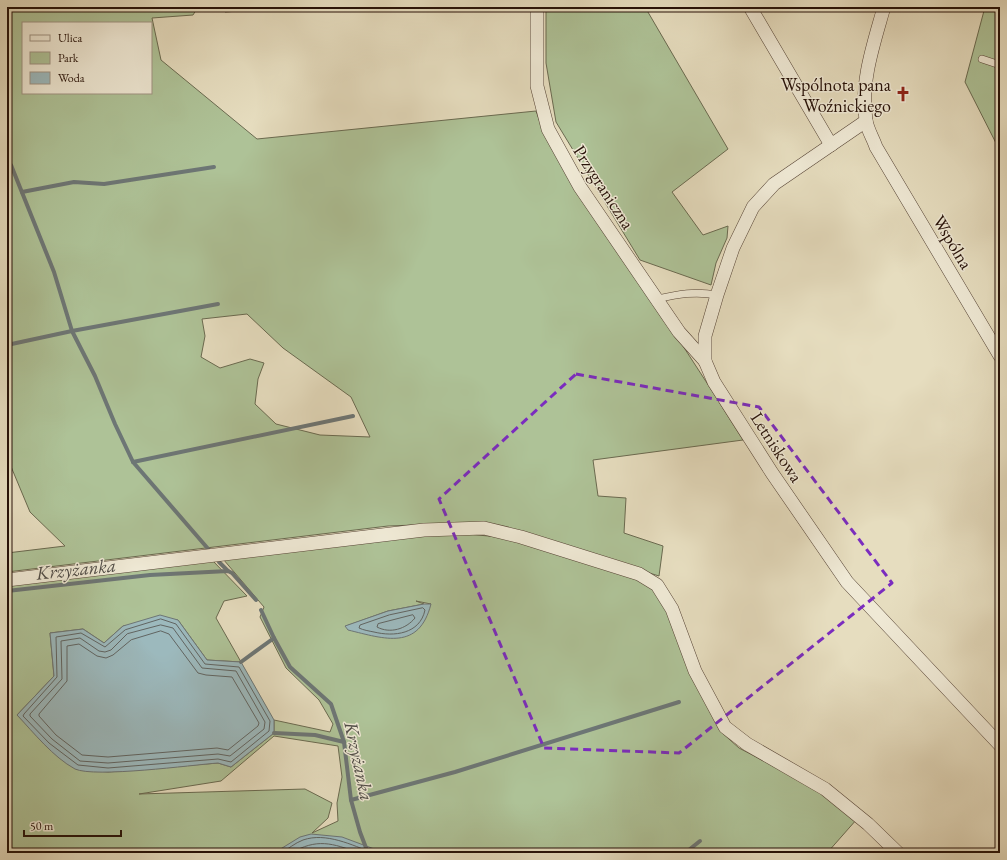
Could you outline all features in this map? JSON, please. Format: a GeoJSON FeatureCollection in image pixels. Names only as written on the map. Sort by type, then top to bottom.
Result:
{"type":"FeatureCollection","features":[{"type":"Feature","properties":{"kind":"street","name":"Przygraniczna"},"geometry":{"type":"LineString","coordinates":[[537,7],[536,86],[548,129],[580,187],[658,299],[679,332],[705,362]]}},
{"type":"Feature","properties":{"kind":"street"},"geometry":{"type":"LineString","coordinates":[[750,7],[831,145]]}},
{"type":"Feature","properties":{"kind":"street","name":"Wspólna"},"geometry":{"type":"LineString","coordinates":[[884,7],[867,73],[864,94],[866,122],[876,147],[1000,356]]}},
{"type":"Feature","properties":{"kind":"street","name":"Letniskowa"},"geometry":{"type":"LineString","coordinates":[[866,122],[774,184],[760,198],[745,222],[733,248],[716,295],[705,336],[705,362],[714,382],[768,466],[847,582],[1000,745]]}},
{"type":"Feature","properties":{"kind":"street"},"geometry":{"type":"LineString","coordinates":[[7,580],[424,530],[484,528],[543,543],[639,574],[657,585],[672,609],[695,671],[725,727],[748,744],[826,789],[868,824],[898,853]]}},
{"type":"Feature","properties":{"kind":"lane"},"geometry":{"type":"LineString","coordinates":[[982,59],[1000,65]]}},
{"type":"Feature","properties":{"kind":"lane"},"geometry":{"type":"LineString","coordinates":[[658,299],[682,293],[701,292],[716,295]]}},
{"type":"Feature","properties":{"kind":"highlighted area"},"geometry":{"type":"Polygon","coordinates":[[[576,374],[759,407],[892,583],[679,753],[544,748],[439,499],[576,374]]]}},
{"type":"Feature","properties":{"kind":"green space"},"geometry":{"type":"Polygon","coordinates":[[[7,7],[198,7],[193,15],[152,18],[161,60],[257,139],[536,111],[553,149],[574,185],[668,323],[743,440],[593,460],[598,496],[626,498],[624,533],[663,546],[659,576],[572,549],[441,524],[388,526],[7,572],[7,553],[65,546],[30,512],[7,457],[7,7]],[[247,314],[202,319],[205,336],[201,357],[220,368],[250,359],[264,363],[258,379],[255,404],[276,424],[320,435],[370,437],[351,397],[283,348],[247,314]]]}},
{"type":"Feature","properties":{"kind":"green space"},"geometry":{"type":"Polygon","coordinates":[[[222,7],[294,7],[225,12],[222,7]]]}},
{"type":"Feature","properties":{"kind":"green space"},"geometry":{"type":"Polygon","coordinates":[[[546,7],[645,7],[728,149],[672,192],[703,235],[728,226],[727,238],[716,263],[711,285],[640,260],[556,122],[546,63],[546,7]]]}},
{"type":"Feature","properties":{"kind":"green space"},"geometry":{"type":"Polygon","coordinates":[[[985,7],[1000,10],[1000,151],[965,82],[985,7]]]}},
{"type":"Feature","properties":{"kind":"green space"},"geometry":{"type":"Polygon","coordinates":[[[458,533],[508,538],[636,577],[654,586],[669,611],[690,670],[720,731],[739,748],[815,788],[857,819],[827,853],[7,853],[7,586],[212,560],[247,596],[224,601],[216,618],[241,662],[207,660],[178,620],[123,626],[104,643],[83,629],[50,633],[54,676],[17,715],[76,769],[108,772],[218,763],[231,767],[274,733],[274,720],[330,732],[333,724],[319,700],[286,668],[260,617],[264,607],[223,559],[397,538],[458,533]],[[416,601],[424,604],[388,611],[346,626],[431,604],[416,601]],[[274,736],[221,781],[139,794],[305,789],[332,803],[328,818],[312,833],[338,821],[337,803],[342,777],[338,746],[274,736]]]}},
{"type":"Feature","properties":{"kind":"water"},"geometry":{"type":"Polygon","coordinates":[[[431,604],[426,619],[418,629],[409,635],[399,638],[387,638],[348,630],[345,626],[388,611],[431,604]]]}},
{"type":"Feature","properties":{"kind":"water"},"geometry":{"type":"Polygon","coordinates":[[[160,615],[178,620],[207,660],[241,662],[274,720],[274,733],[231,767],[218,763],[122,772],[86,771],[75,769],[51,751],[17,715],[54,676],[50,633],[83,629],[104,643],[123,626],[160,615]]]}},
{"type":"Feature","properties":{"kind":"water"},"geometry":{"type":"Polygon","coordinates":[[[311,834],[342,837],[385,853],[274,853],[300,837],[311,834]]]}},
{"type":"Feature","properties":{"kind":"waterway"},"geometry":{"type":"LineString","coordinates":[[7,163],[11,165],[54,272],[72,331],[95,376],[133,462],[210,551]]}},
{"type":"Feature","properties":{"kind":"waterway"},"geometry":{"type":"LineString","coordinates":[[22,192],[74,182],[104,184],[214,167]]}},
{"type":"Feature","properties":{"kind":"waterway"},"geometry":{"type":"LineString","coordinates":[[7,345],[72,331],[218,304]]}},
{"type":"Feature","properties":{"kind":"waterway"},"geometry":{"type":"LineString","coordinates":[[133,462],[353,416]]}},
{"type":"Feature","properties":{"kind":"waterway"},"geometry":{"type":"LineString","coordinates":[[219,562],[228,571]]}},
{"type":"Feature","properties":{"kind":"waterway","name":"Krzyżanka"},"geometry":{"type":"LineString","coordinates":[[7,591],[150,575],[228,571],[232,573],[256,600]]}},
{"type":"Feature","properties":{"kind":"waterway","name":"Krzyżanka"},"geometry":{"type":"LineString","coordinates":[[261,610],[290,667],[331,704],[344,742],[351,800],[360,832],[368,853]]}},
{"type":"Feature","properties":{"kind":"waterway"},"geometry":{"type":"LineString","coordinates":[[241,662],[274,638]]}},
{"type":"Feature","properties":{"kind":"waterway"},"geometry":{"type":"LineString","coordinates":[[351,800],[455,772],[679,702]]}},
{"type":"Feature","properties":{"kind":"waterway"},"geometry":{"type":"LineString","coordinates":[[274,733],[315,735],[344,742]]}},
{"type":"Feature","properties":{"kind":"waterway"},"geometry":{"type":"LineString","coordinates":[[685,853],[700,841]]}},
{"type":"Feature","properties":{"kind":"place","name":"Wspólnota pana Woźnickiego"},"geometry":{"type":"Point","coordinates":[903,94]}}]}
